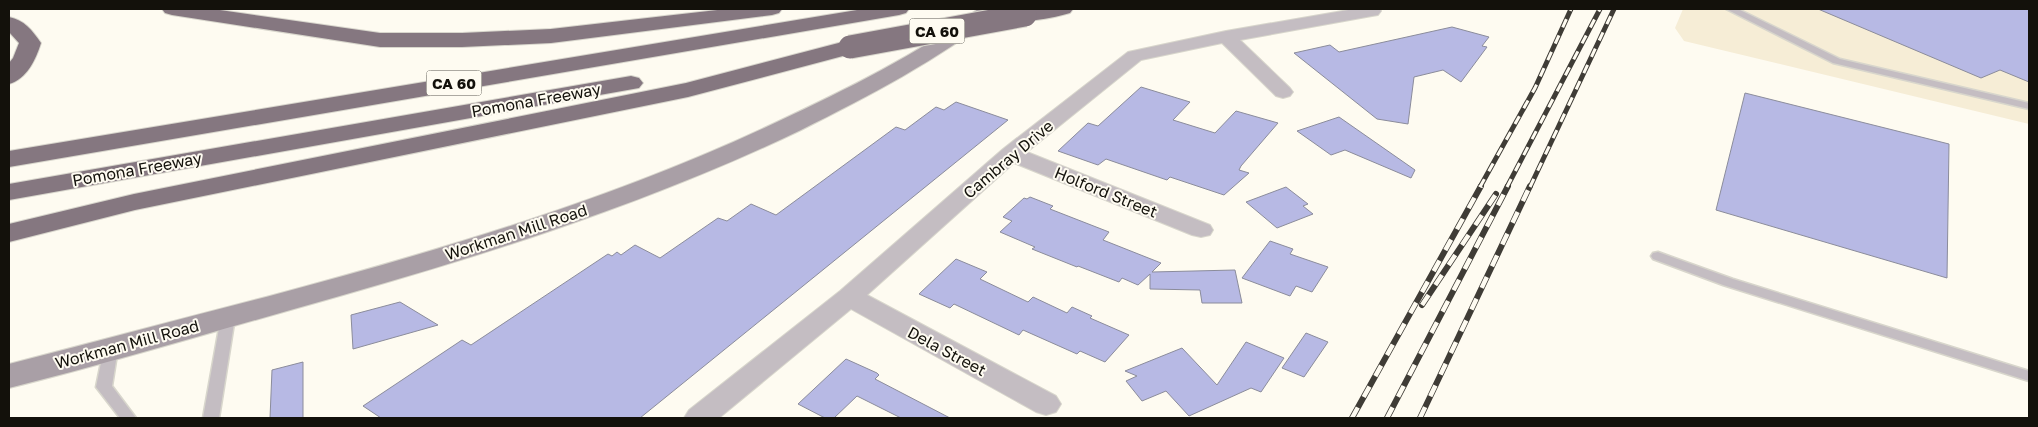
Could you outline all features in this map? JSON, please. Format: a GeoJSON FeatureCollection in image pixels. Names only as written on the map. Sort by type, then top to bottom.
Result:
{"type":"FeatureCollection","features":[{"type":"Feature","properties":{"kind":"highway"},"geometry":{"type":"LineString","coordinates":[[172,9],[380,40],[462,40],[551,36],[772,9]]}},
{"type":"Feature","properties":{"kind":"highway"},"geometry":{"type":"LineString","coordinates":[[212,9],[248,20]]}},
{"type":"Feature","properties":{"kind":"highway","name":"Pomona Freeway"},"geometry":{"type":"LineString","coordinates":[[9,158],[899,9]]}},
{"type":"Feature","properties":{"kind":"highway","name":"Pomona Freeway"},"geometry":{"type":"LineString","coordinates":[[9,192],[299,140],[850,46],[1033,12],[1061,9]]}},
{"type":"Feature","properties":{"kind":"highway"},"geometry":{"type":"LineString","coordinates":[[9,23],[20,30],[30,44],[24,60],[9,77]]}},
{"type":"Feature","properties":{"kind":"highway"},"geometry":{"type":"LineString","coordinates":[[9,233],[134,202],[688,90],[850,46]]}},
{"type":"Feature","properties":{"kind":"main road","name":"Workman Mill Road"},"geometry":{"type":"LineString","coordinates":[[9,376],[336,288],[505,238],[675,178],[767,138],[870,85],[939,44],[991,9]]}},
{"type":"Feature","properties":{"kind":"street","name":"Cambray Drive"},"geometry":{"type":"LineString","coordinates":[[699,418],[849,298],[1011,154],[1135,56],[1226,36],[1372,11]]}},
{"type":"Feature","properties":{"kind":"street"},"geometry":{"type":"LineString","coordinates":[[1226,36],[1283,92]]}},
{"type":"Feature","properties":{"kind":"street","name":"Holford Street"},"geometry":{"type":"LineString","coordinates":[[1011,154],[1201,230]]}},
{"type":"Feature","properties":{"kind":"street","name":"Dela Street"},"geometry":{"type":"LineString","coordinates":[[849,298],[1046,404]]}},
{"type":"Feature","properties":{"kind":"lane"},"geometry":{"type":"LineString","coordinates":[[1731,9],[1837,61],[2029,106]]}},
{"type":"Feature","properties":{"kind":"lane"},"geometry":{"type":"LineString","coordinates":[[1658,256],[1728,282],[2029,376]]}},
{"type":"Feature","properties":{"kind":"lane"},"geometry":{"type":"LineString","coordinates":[[211,418],[228,317]]}},
{"type":"Feature","properties":{"kind":"lane"},"geometry":{"type":"LineString","coordinates":[[111,348],[104,387],[128,418]]}},
{"type":"Feature","properties":{"kind":"shaded area"},"geometry":{"type":"Polygon","coordinates":[[[1683,9],[2029,9],[2029,124],[1684,41],[1675,28],[1683,9]]]}},
{"type":"Feature","properties":{"kind":"building"},"geometry":{"type":"Polygon","coordinates":[[[1818,9],[2029,9],[2029,82],[2000,70],[1981,78],[1818,9]]]}},
{"type":"Feature","properties":{"kind":"building"},"geometry":{"type":"Polygon","coordinates":[[[1452,27],[1489,37],[1482,46],[1487,47],[1461,82],[1443,70],[1414,77],[1408,124],[1377,119],[1294,53],[1330,45],[1339,52],[1452,27]]]}},
{"type":"Feature","properties":{"kind":"building"},"geometry":{"type":"Polygon","coordinates":[[[1141,87],[1190,102],[1173,120],[1215,133],[1236,111],[1278,123],[1239,170],[1249,173],[1224,195],[1170,177],[1167,180],[1106,159],[1098,165],[1058,151],[1088,123],[1098,126],[1141,87]]]}},
{"type":"Feature","properties":{"kind":"building"},"geometry":{"type":"Polygon","coordinates":[[[1745,93],[1949,144],[1947,278],[1716,210],[1745,93]]]}},
{"type":"Feature","properties":{"kind":"building"},"geometry":{"type":"Polygon","coordinates":[[[956,102],[1008,120],[640,418],[381,418],[363,406],[462,340],[471,345],[608,254],[612,256],[617,252],[621,255],[635,245],[660,258],[718,218],[727,221],[751,204],[776,215],[896,127],[905,130],[936,107],[944,110],[956,102]]]}},
{"type":"Feature","properties":{"kind":"building"},"geometry":{"type":"Polygon","coordinates":[[[1339,117],[1415,170],[1411,178],[1345,150],[1331,155],[1297,131],[1339,117]]]}},
{"type":"Feature","properties":{"kind":"building"},"geometry":{"type":"Polygon","coordinates":[[[1286,187],[1308,204],[1303,206],[1313,214],[1277,228],[1246,202],[1286,187]]]}},
{"type":"Feature","properties":{"kind":"building"},"geometry":{"type":"Polygon","coordinates":[[[1030,197],[1053,206],[1050,209],[1109,232],[1103,240],[1161,263],[1152,272],[1235,270],[1242,303],[1202,303],[1200,290],[1150,289],[1150,274],[1138,285],[1122,278],[1119,282],[1032,249],[1035,247],[1000,232],[1012,221],[1003,217],[1024,198],[1030,197]]]}},
{"type":"Feature","properties":{"kind":"building"},"geometry":{"type":"Polygon","coordinates":[[[1270,241],[1293,249],[1290,254],[1328,267],[1312,292],[1296,286],[1290,296],[1242,278],[1270,241]]]}},
{"type":"Feature","properties":{"kind":"building"},"geometry":{"type":"Polygon","coordinates":[[[956,259],[987,272],[980,279],[1028,302],[1033,297],[1067,313],[1072,307],[1092,316],[1090,318],[1129,335],[1105,362],[1080,351],[1077,354],[1023,330],[1019,335],[954,304],[950,308],[919,294],[956,259]]]}},
{"type":"Feature","properties":{"kind":"building"},"geometry":{"type":"Polygon","coordinates":[[[400,302],[438,325],[353,349],[351,315],[400,302]]]}},
{"type":"Feature","properties":{"kind":"building"},"geometry":{"type":"Polygon","coordinates":[[[1306,333],[1328,342],[1304,377],[1282,368],[1306,333]]]}},
{"type":"Feature","properties":{"kind":"building"},"geometry":{"type":"Polygon","coordinates":[[[1246,342],[1284,358],[1261,392],[1251,388],[1189,416],[1166,391],[1142,401],[1126,381],[1137,376],[1125,371],[1182,348],[1217,385],[1246,342]]]}},
{"type":"Feature","properties":{"kind":"building"},"geometry":{"type":"Polygon","coordinates":[[[846,359],[877,373],[879,375],[875,379],[950,418],[901,418],[857,396],[834,418],[825,418],[798,404],[846,359]]]}},
{"type":"Feature","properties":{"kind":"building"},"geometry":{"type":"Polygon","coordinates":[[[303,362],[303,418],[270,418],[272,370],[303,362]]]}},
{"type":"Feature","properties":{"kind":"railway"},"geometry":{"type":"LineString","coordinates":[[1480,187],[1535,88],[1571,9]]}},
{"type":"Feature","properties":{"kind":"railway"},"geometry":{"type":"LineString","coordinates":[[1507,187],[1600,9]]}},
{"type":"Feature","properties":{"kind":"railway"},"geometry":{"type":"LineString","coordinates":[[1530,187],[1614,9]]}},
{"type":"Feature","properties":{"kind":"railway"},"geometry":{"type":"LineString","coordinates":[[1352,418],[1481,186]]}},
{"type":"Feature","properties":{"kind":"railway"},"geometry":{"type":"LineString","coordinates":[[1387,418],[1508,186]]}},
{"type":"Feature","properties":{"kind":"railway"},"geometry":{"type":"LineString","coordinates":[[1420,418],[1530,186]]}},
{"type":"Feature","properties":{"kind":"railway"},"geometry":{"type":"LineString","coordinates":[[1422,305],[1496,194]]}}]}
